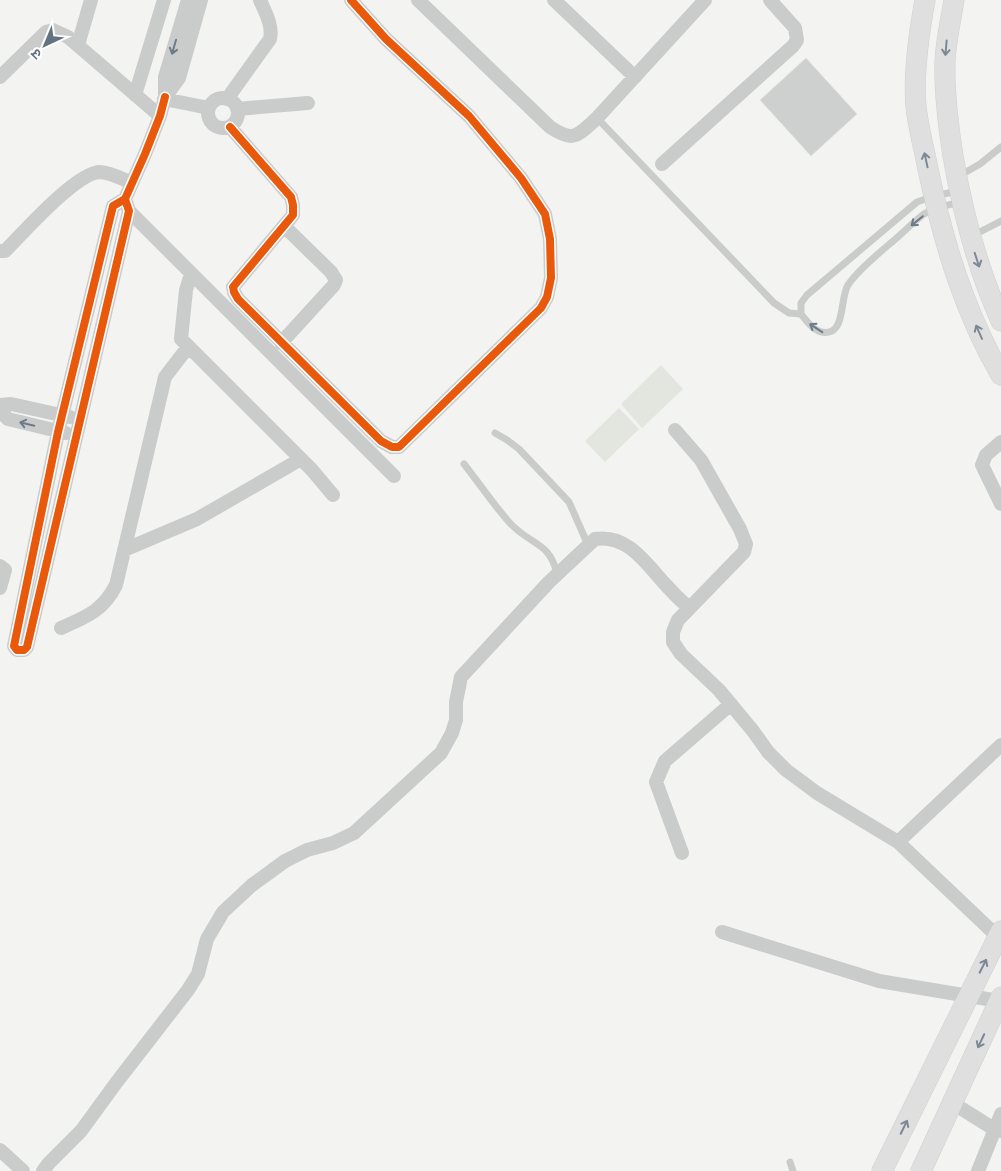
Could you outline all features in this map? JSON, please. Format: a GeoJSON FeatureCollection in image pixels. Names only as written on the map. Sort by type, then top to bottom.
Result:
{"type":"FeatureCollection","features":[{"type":"Feature","properties":{"kind":"street"},"geometry":{"type":"LineString","coordinates":[[78,45],[91,0]]}},
{"type":"Feature","properties":{"kind":"street"},"geometry":{"type":"LineString","coordinates":[[135,95],[164,0]]}},
{"type":"Feature","properties":{"kind":"street"},"geometry":{"type":"LineString","coordinates":[[127,205],[113,206],[58,432],[14,646],[16,650],[24,650],[27,647],[77,436],[132,183],[160,116],[165,98],[165,77],[188,0]]}},
{"type":"Feature","properties":{"kind":"street"},"geometry":{"type":"LineString","coordinates":[[165,98],[179,78],[201,0]]}},
{"type":"Feature","properties":{"kind":"street"},"geometry":{"type":"LineString","coordinates":[[232,104],[270,39],[271,29],[269,21],[260,0]]}},
{"type":"Feature","properties":{"kind":"street"},"geometry":{"type":"LineString","coordinates":[[230,127],[291,197],[294,205],[293,215],[233,287],[238,300],[381,441],[392,448],[399,448],[541,308],[551,278],[550,239],[545,214],[522,178],[469,116],[386,39],[351,0]]}},
{"type":"Feature","properties":{"kind":"street"},"geometry":{"type":"LineString","coordinates":[[418,0],[550,127],[561,135],[570,137],[580,133],[597,118],[698,3]]}},
{"type":"Feature","properties":{"kind":"street"},"geometry":{"type":"LineString","coordinates":[[554,0],[635,77]]}},
{"type":"Feature","properties":{"kind":"street"},"geometry":{"type":"LineString","coordinates":[[662,164],[793,46],[797,40],[794,28],[770,0]]}},
{"type":"Feature","properties":{"kind":"street"},"geometry":{"type":"LineString","coordinates":[[925,0],[917,62],[916,104],[935,202],[944,240],[963,294],[979,334],[1001,376]]}},
{"type":"Feature","properties":{"kind":"street"},"geometry":{"type":"LineString","coordinates":[[954,0],[946,42],[945,86],[948,125],[959,190],[970,237],[986,288],[1001,321]]}},
{"type":"Feature","properties":{"kind":"street"},"geometry":{"type":"LineString","coordinates":[[0,77],[46,32],[53,30],[60,32],[78,45],[160,116]]}},
{"type":"Feature","properties":{"kind":"street"},"geometry":{"type":"LineString","coordinates":[[165,98],[209,108]]}},
{"type":"Feature","properties":{"kind":"street"},"geometry":{"type":"LineString","coordinates":[[232,104],[238,116],[230,127],[222,128],[210,122],[209,108],[220,99],[232,104],[308,103]]}},
{"type":"Feature","properties":{"kind":"street"},"geometry":{"type":"LineString","coordinates":[[1,253],[54,202],[79,182],[93,174],[104,173],[132,183]]}},
{"type":"Feature","properties":{"kind":"street"},"geometry":{"type":"LineString","coordinates":[[127,205],[191,274],[394,476]]}},
{"type":"Feature","properties":{"kind":"street"},"geometry":{"type":"LineString","coordinates":[[281,342],[334,285],[336,280],[284,226]]}},
{"type":"Feature","properties":{"kind":"street"},"geometry":{"type":"LineString","coordinates":[[191,274],[186,290],[181,339],[301,459],[333,495]]}},
{"type":"Feature","properties":{"kind":"street"},"geometry":{"type":"LineString","coordinates":[[61,628],[90,615],[109,598],[116,585],[165,377],[188,347]]}},
{"type":"Feature","properties":{"kind":"street"},"geometry":{"type":"LineString","coordinates":[[0,405],[11,404],[80,419]]}},
{"type":"Feature","properties":{"kind":"street"},"geometry":{"type":"LineString","coordinates":[[0,411],[8,419],[77,436]]}},
{"type":"Feature","properties":{"kind":"street"},"geometry":{"type":"LineString","coordinates":[[674,430],[701,460],[740,529],[746,544],[744,552],[678,620],[673,632],[673,642],[681,654],[719,690],[768,752],[786,770],[817,793],[898,842],[999,934],[882,1171]]}},
{"type":"Feature","properties":{"kind":"street"},"geometry":{"type":"LineString","coordinates":[[1001,442],[986,455],[982,465],[1001,504]]}},
{"type":"Feature","properties":{"kind":"street"},"geometry":{"type":"LineString","coordinates":[[124,550],[197,519],[301,459]]}},
{"type":"Feature","properties":{"kind":"street"},"geometry":{"type":"LineString","coordinates":[[43,1171],[81,1131],[188,990],[198,974],[207,939],[223,912],[252,885],[285,862],[307,850],[333,843],[354,833],[441,753],[452,733],[456,720],[456,702],[461,677],[588,545],[595,539],[604,538],[616,539],[628,546],[646,561],[664,583],[689,608]]}},
{"type":"Feature","properties":{"kind":"street"},"geometry":{"type":"LineString","coordinates":[[0,566],[6,570],[0,588]]}},
{"type":"Feature","properties":{"kind":"street"},"geometry":{"type":"LineString","coordinates":[[682,852],[656,782],[665,761],[731,704]]}},
{"type":"Feature","properties":{"kind":"street"},"geometry":{"type":"LineString","coordinates":[[898,842],[1001,745]]}},
{"type":"Feature","properties":{"kind":"street"},"geometry":{"type":"LineString","coordinates":[[722,932],[879,981],[968,996],[1000,999],[951,1102],[921,1171]]}},
{"type":"Feature","properties":{"kind":"street"},"geometry":{"type":"LineString","coordinates":[[951,1102],[997,1130]]}},
{"type":"Feature","properties":{"kind":"street"},"geometry":{"type":"LineString","coordinates":[[978,1171],[997,1130],[1001,1114]]}},
{"type":"Feature","properties":{"kind":"street"},"geometry":{"type":"LineString","coordinates":[[0,1150],[23,1171]]}},
{"type":"Feature","properties":{"kind":"lane"},"geometry":{"type":"LineString","coordinates":[[597,118],[774,303],[789,313],[801,314]]}},
{"type":"Feature","properties":{"kind":"lane"},"geometry":{"type":"LineString","coordinates":[[959,190],[935,202],[917,202],[807,295],[801,304],[801,314],[815,330],[822,333],[836,328],[848,284],[935,202],[959,190],[980,164],[1001,147]]}},
{"type":"Feature","properties":{"kind":"lane"},"geometry":{"type":"LineString","coordinates":[[970,237],[1001,222]]}},
{"type":"Feature","properties":{"kind":"lane"},"geometry":{"type":"LineString","coordinates":[[495,434],[519,449],[569,502],[588,545]]}},
{"type":"Feature","properties":{"kind":"lane"},"geometry":{"type":"LineString","coordinates":[[464,464],[510,523],[525,537],[538,543],[548,553],[554,561],[558,575]]}},
{"type":"Feature","properties":{"kind":"lane"},"geometry":{"type":"LineString","coordinates":[[790,1162],[793,1171]]}},
{"type":"Feature","properties":{"kind":"shaded area"},"geometry":{"type":"Polygon","coordinates":[[[661,365],[683,389],[642,428],[621,404],[661,365]]]}},
{"type":"Feature","properties":{"kind":"shaded area"},"geometry":{"type":"Polygon","coordinates":[[[619,408],[639,429],[605,462],[585,441],[619,408]]]}},
{"type":"Feature","properties":{"kind":"building"},"geometry":{"type":"Polygon","coordinates":[[[806,58],[857,114],[811,156],[760,100],[806,58]]]}},
{"type":"Feature","properties":{"kind":"cycle path"},"geometry":{"type":"LineString","coordinates":[[230,127],[291,197],[293,205],[293,215],[233,287],[234,292],[238,299],[381,441],[392,447],[399,447],[541,308],[547,297],[551,278],[550,239],[545,214],[521,178],[469,116],[386,39],[351,0]]}},
{"type":"Feature","properties":{"kind":"cycle path"},"geometry":{"type":"LineString","coordinates":[[125,199],[129,211],[27,647],[24,650],[17,650],[14,646],[58,432],[113,206],[125,199],[160,116],[165,97]]}}]}
